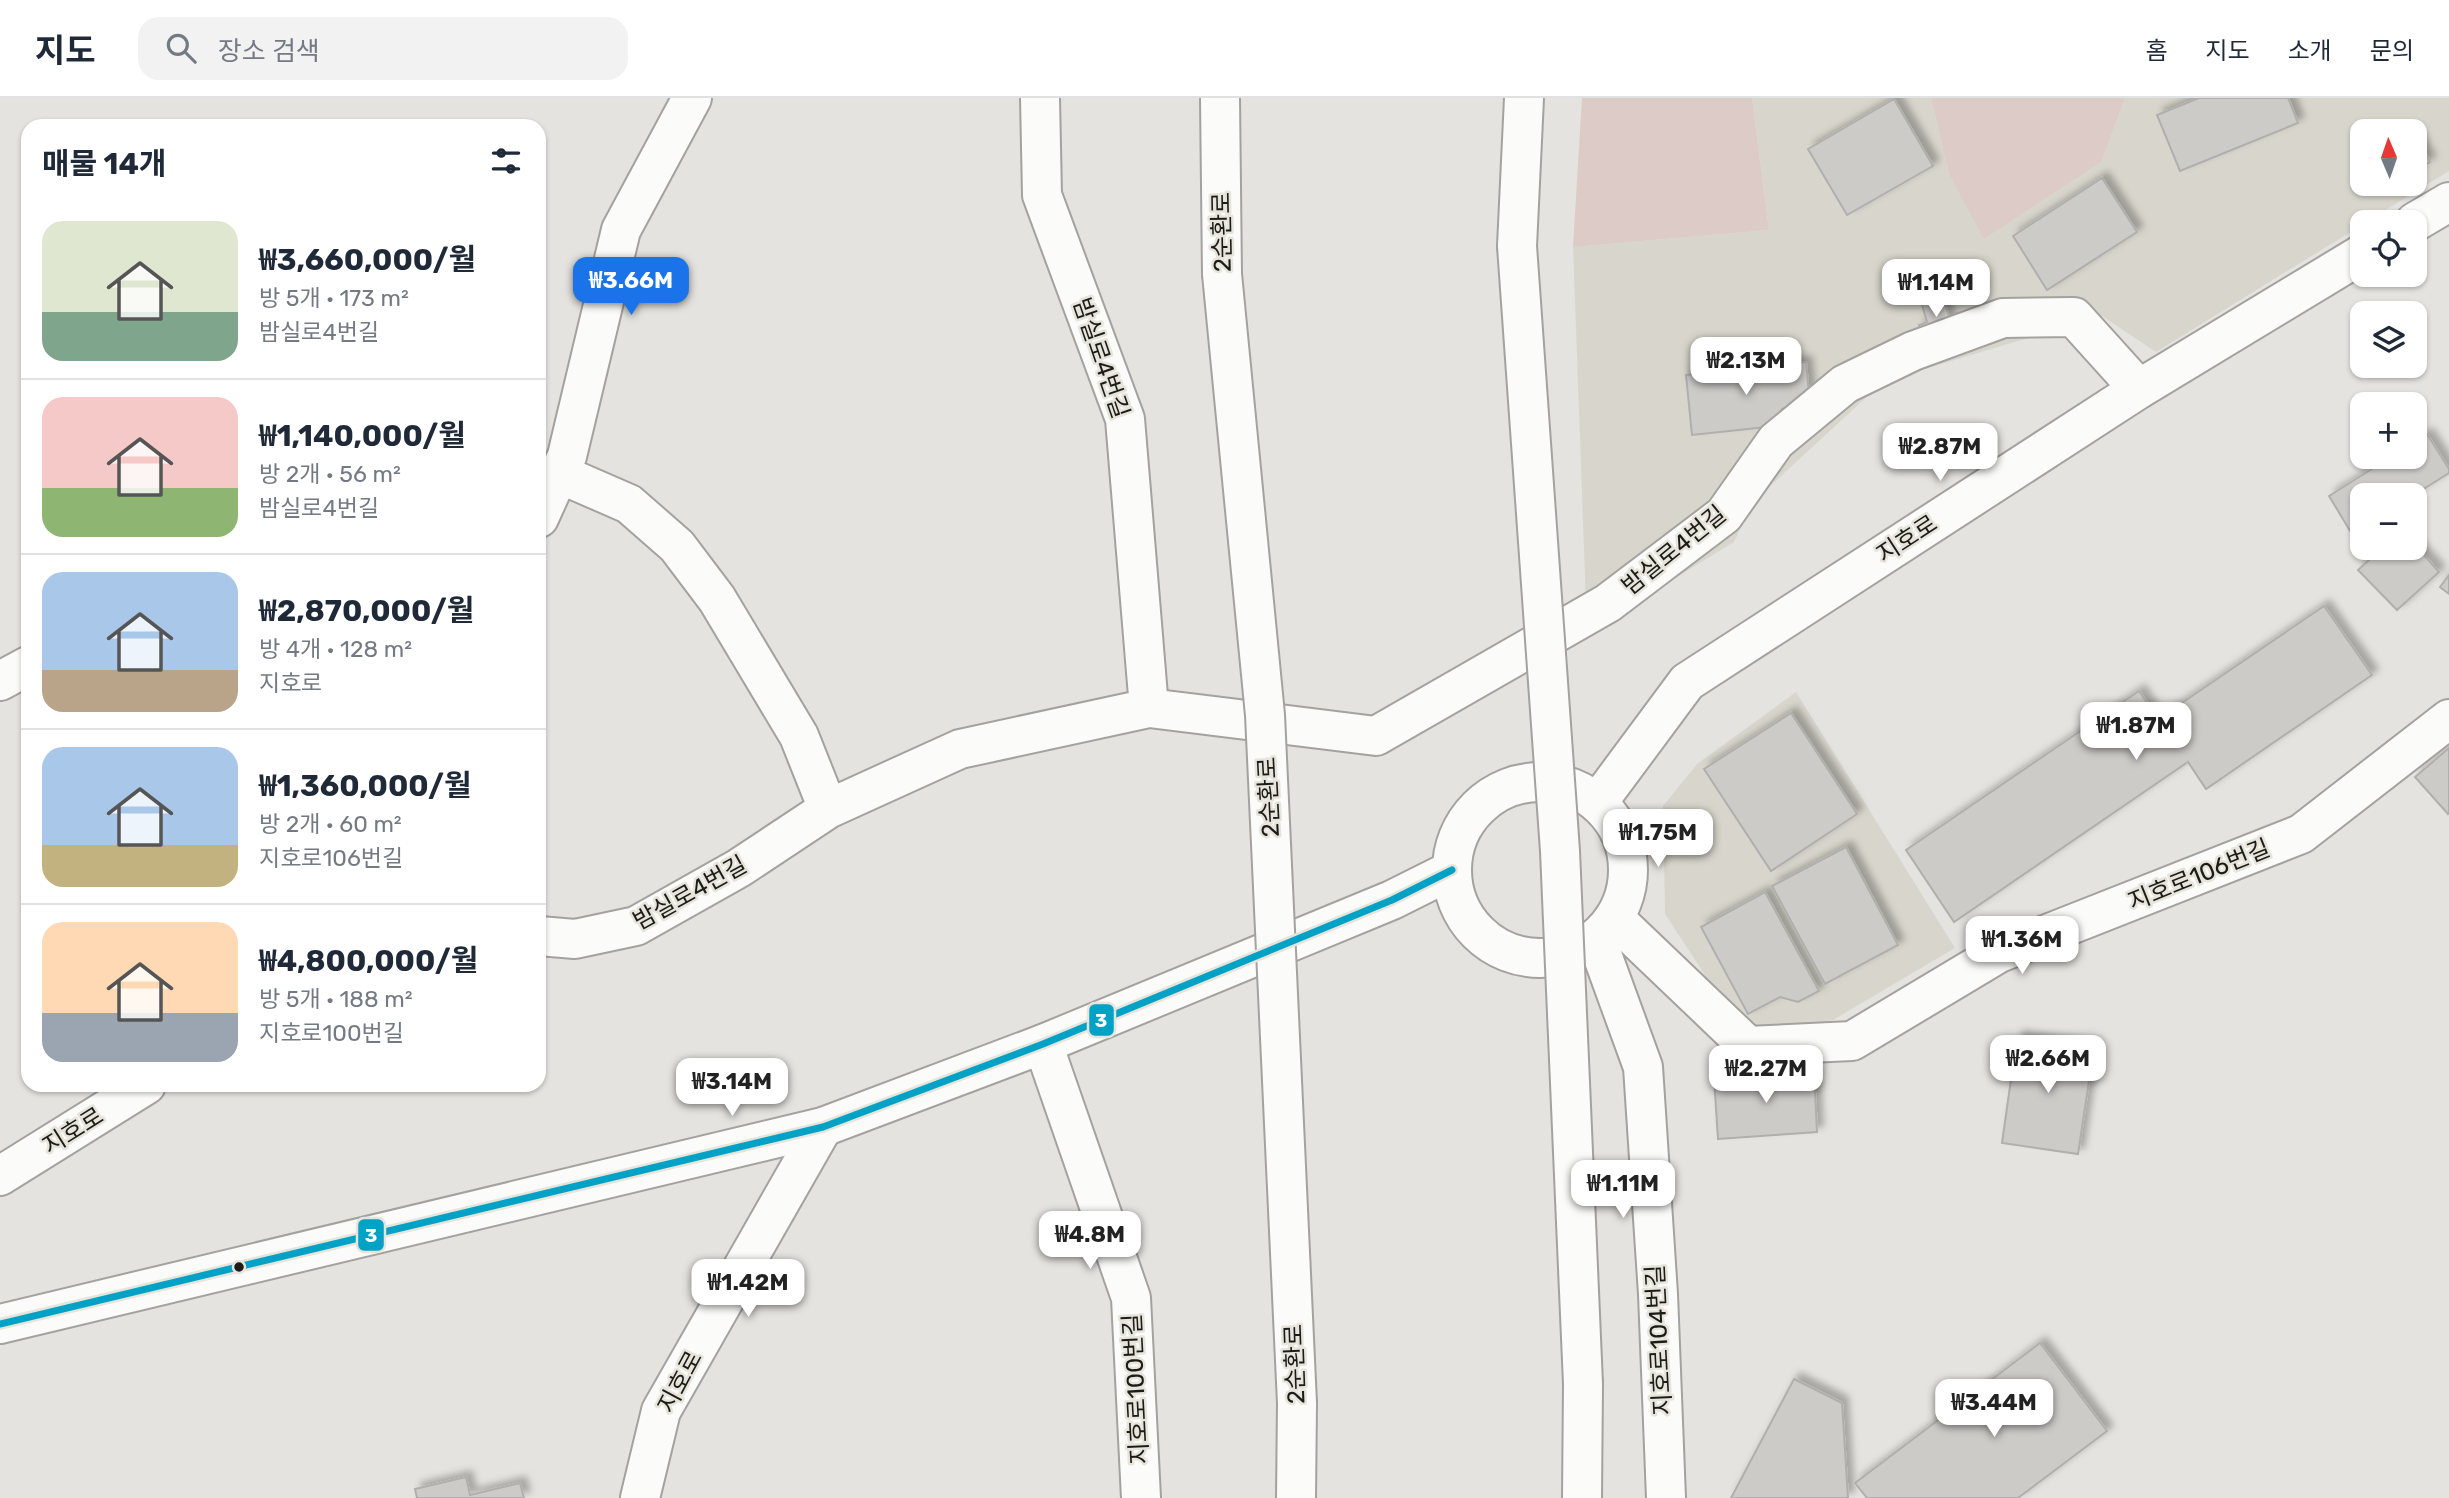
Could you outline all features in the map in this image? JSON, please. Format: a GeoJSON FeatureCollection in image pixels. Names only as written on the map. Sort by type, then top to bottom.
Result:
{"type":"FeatureCollection","features":[{"type":"Feature","properties":{"kind":"main road"},"geometry":{"type":"LineString","coordinates":[[546,503],[567,456],[621,230],[692,98]]}},
{"type":"Feature","properties":{"kind":"main road","name":"밤실로4번길"},"geometry":{"type":"LineString","coordinates":[[1040,98],[1042,195],[1125,419],[1149,708]]}},
{"type":"Feature","properties":{"kind":"main road","name":"2순환로"},"geometry":{"type":"LineString","coordinates":[[1220,98],[1222,274],[1265,715],[1297,1403],[1296,1498]]}},
{"type":"Feature","properties":{"kind":"main road"},"geometry":{"type":"LineString","coordinates":[[1524,98],[1517,246],[1560,851],[1583,1384],[1582,1498]]}},
{"type":"Feature","properties":{"kind":"main road"},"geometry":{"type":"LineString","coordinates":[[2427,215],[2449,202]]}},
{"type":"Feature","properties":{"kind":"main road","name":"지호로"},"geometry":{"type":"LineString","coordinates":[[1598,802],[1688,682],[2139,389],[2350,261]]}},
{"type":"Feature","properties":{"kind":"main road","name":"밤실로4번길"},"geometry":{"type":"LineString","coordinates":[[546,937],[575,939],[636,926],[739,868],[828,810],[960,750],[1149,708],[1376,736],[1608,603],[1724,515],[1776,441],[1845,384],[1913,351],[2003,318],[2074,317],[2139,389]]}},
{"type":"Feature","properties":{"kind":"main road"},"geometry":{"type":"LineString","coordinates":[[560,474],[629,504],[677,546],[717,599],[799,736],[828,810]]}},
{"type":"Feature","properties":{"kind":"main road"},"geometry":{"type":"LineString","coordinates":[[0,681],[21,670]]}},
{"type":"Feature","properties":{"kind":"main road","name":"지호로106번길"},"geometry":{"type":"LineString","coordinates":[[1605,928],[1748,1046],[1852,1041],[1998,953],[2301,834],[2449,719]]}},
{"type":"Feature","properties":{"kind":"main road"},"geometry":{"type":"LineString","coordinates":[[1545,782],[1573,787],[1598,802],[1617,825],[1627,852],[1628,881],[1605,928],[1572,953],[1545,958],[1517,954],[1492,944],[1471,925],[1457,899],[1451,870],[1456,842],[1470,816],[1490,796],[1516,785],[1545,782]]}},
{"type":"Feature","properties":{"kind":"main road"},"geometry":{"type":"LineString","coordinates":[[0,1324],[823,1127],[1043,1044],[1392,900],[1451,870]]}},
{"type":"Feature","properties":{"kind":"main road","name":"지호로104번길"},"geometry":{"type":"LineString","coordinates":[[1605,928],[1643,1067],[1658,1294],[1666,1498]]}},
{"type":"Feature","properties":{"kind":"main road","name":"지호로100번길"},"geometry":{"type":"LineString","coordinates":[[1043,1044],[1131,1298],[1142,1498]]}},
{"type":"Feature","properties":{"kind":"main road","name":"지호로"},"geometry":{"type":"LineString","coordinates":[[0,1176],[135,1092]]}},
{"type":"Feature","properties":{"kind":"main road","name":"지호로"},"geometry":{"type":"LineString","coordinates":[[640,1498],[661,1411],[823,1127]]}},
{"type":"Feature","properties":{"kind":"shaded area"},"geometry":{"type":"Polygon","coordinates":[[[1582,98],[1752,98],[1769,230],[1573,247],[1582,98]]]}},
{"type":"Feature","properties":{"kind":"shaded area"},"geometry":{"type":"Polygon","coordinates":[[[1752,98],[1931,98],[1949,174],[2102,161],[2125,98],[2449,98],[2449,171],[2427,185],[2427,119],[2350,119],[2350,196],[2408,196],[2386,210],[2350,210],[2350,232],[2156,352],[2102,316],[1884,381],[1754,501],[1734,542],[1587,632],[1573,247],[1769,230],[1752,98]]]}},
{"type":"Feature","properties":{"kind":"shaded area"},"geometry":{"type":"Polygon","coordinates":[[[1931,98],[2125,98],[2102,161],[1984,239],[1949,174],[1931,98]]]}},
{"type":"Feature","properties":{"kind":"shaded area"},"geometry":{"type":"Polygon","coordinates":[[[1796,692],[1955,948],[1833,1020],[1784,1034],[1737,1024],[1665,914],[1663,806],[1697,764],[1796,692]]]}},
{"type":"Feature","properties":{"kind":"building"},"geometry":{"type":"Polygon","coordinates":[[[2199,98],[2288,98],[2298,123],[2180,171],[2157,115],[2199,98]]]}},
{"type":"Feature","properties":{"kind":"building"},"geometry":{"type":"Polygon","coordinates":[[[1894,99],[1933,166],[1847,215],[1808,149],[1894,99]]]}},
{"type":"Feature","properties":{"kind":"building"},"geometry":{"type":"Polygon","coordinates":[[[2102,178],[2137,232],[2047,290],[2013,236],[2102,178]]]}},
{"type":"Feature","properties":{"kind":"building"},"geometry":{"type":"Polygon","coordinates":[[[1942,295],[1954,332],[1925,342],[1919,325],[1927,322],[1921,301],[1942,295]]]}},
{"type":"Feature","properties":{"kind":"building"},"geometry":{"type":"Polygon","coordinates":[[[1806,362],[1810,406],[1782,409],[1785,425],[1692,435],[1686,375],[1806,362]]]}},
{"type":"Feature","properties":{"kind":"building"},"geometry":{"type":"Polygon","coordinates":[[[2427,434],[2449,469],[2449,473],[2427,487],[2427,483],[2350,483],[2350,531],[2329,496],[2372,469],[2427,469],[2427,434]]]}},
{"type":"Feature","properties":{"kind":"building"},"geometry":{"type":"Polygon","coordinates":[[[2427,558],[2439,572],[2397,610],[2358,570],[2369,560],[2427,558]]]}},
{"type":"Feature","properties":{"kind":"building"},"geometry":{"type":"Polygon","coordinates":[[[2449,575],[2449,594],[2440,587],[2449,575]]]}},
{"type":"Feature","properties":{"kind":"building"},"geometry":{"type":"Polygon","coordinates":[[[2324,606],[2372,675],[2206,789],[2188,762],[1954,922],[1906,850],[2139,691],[2158,719],[2324,606]]]}},
{"type":"Feature","properties":{"kind":"building"},"geometry":{"type":"Polygon","coordinates":[[[1791,713],[1857,814],[1771,871],[1704,769],[1791,713]]]}},
{"type":"Feature","properties":{"kind":"building"},"geometry":{"type":"Polygon","coordinates":[[[2449,748],[2449,813],[2448,814],[2415,777],[2449,748]]]}},
{"type":"Feature","properties":{"kind":"building"},"geometry":{"type":"Polygon","coordinates":[[[1846,847],[1898,945],[1825,984],[1772,886],[1846,847]]]}},
{"type":"Feature","properties":{"kind":"building"},"geometry":{"type":"Polygon","coordinates":[[[1765,892],[1819,991],[1798,1002],[1780,997],[1748,1014],[1701,927],[1765,892]]]}},
{"type":"Feature","properties":{"kind":"building"},"geometry":{"type":"Polygon","coordinates":[[[2017,1037],[2094,1048],[2078,1154],[2002,1143],[2017,1037]]]}},
{"type":"Feature","properties":{"kind":"building"},"geometry":{"type":"Polygon","coordinates":[[[1814,1072],[1817,1132],[1718,1139],[1714,1079],[1814,1072]]]}},
{"type":"Feature","properties":{"kind":"building"},"geometry":{"type":"Polygon","coordinates":[[[2040,1343],[2107,1431],[2018,1498],[1867,1498],[1855,1483],[2040,1343]]]}},
{"type":"Feature","properties":{"kind":"building"},"geometry":{"type":"Polygon","coordinates":[[[1794,1379],[1842,1403],[1848,1498],[1731,1498],[1794,1379]]]}},
{"type":"Feature","properties":{"kind":"building"},"geometry":{"type":"Polygon","coordinates":[[[466,1477],[470,1495],[520,1483],[524,1498],[417,1498],[415,1489],[466,1477]]]}},
{"type":"Feature","properties":{"kind":"transit line","name":"3"},"geometry":{"type":"LineString","coordinates":[[0,1324],[823,1127],[1043,1044],[1392,900],[1452,870]]}}]}
